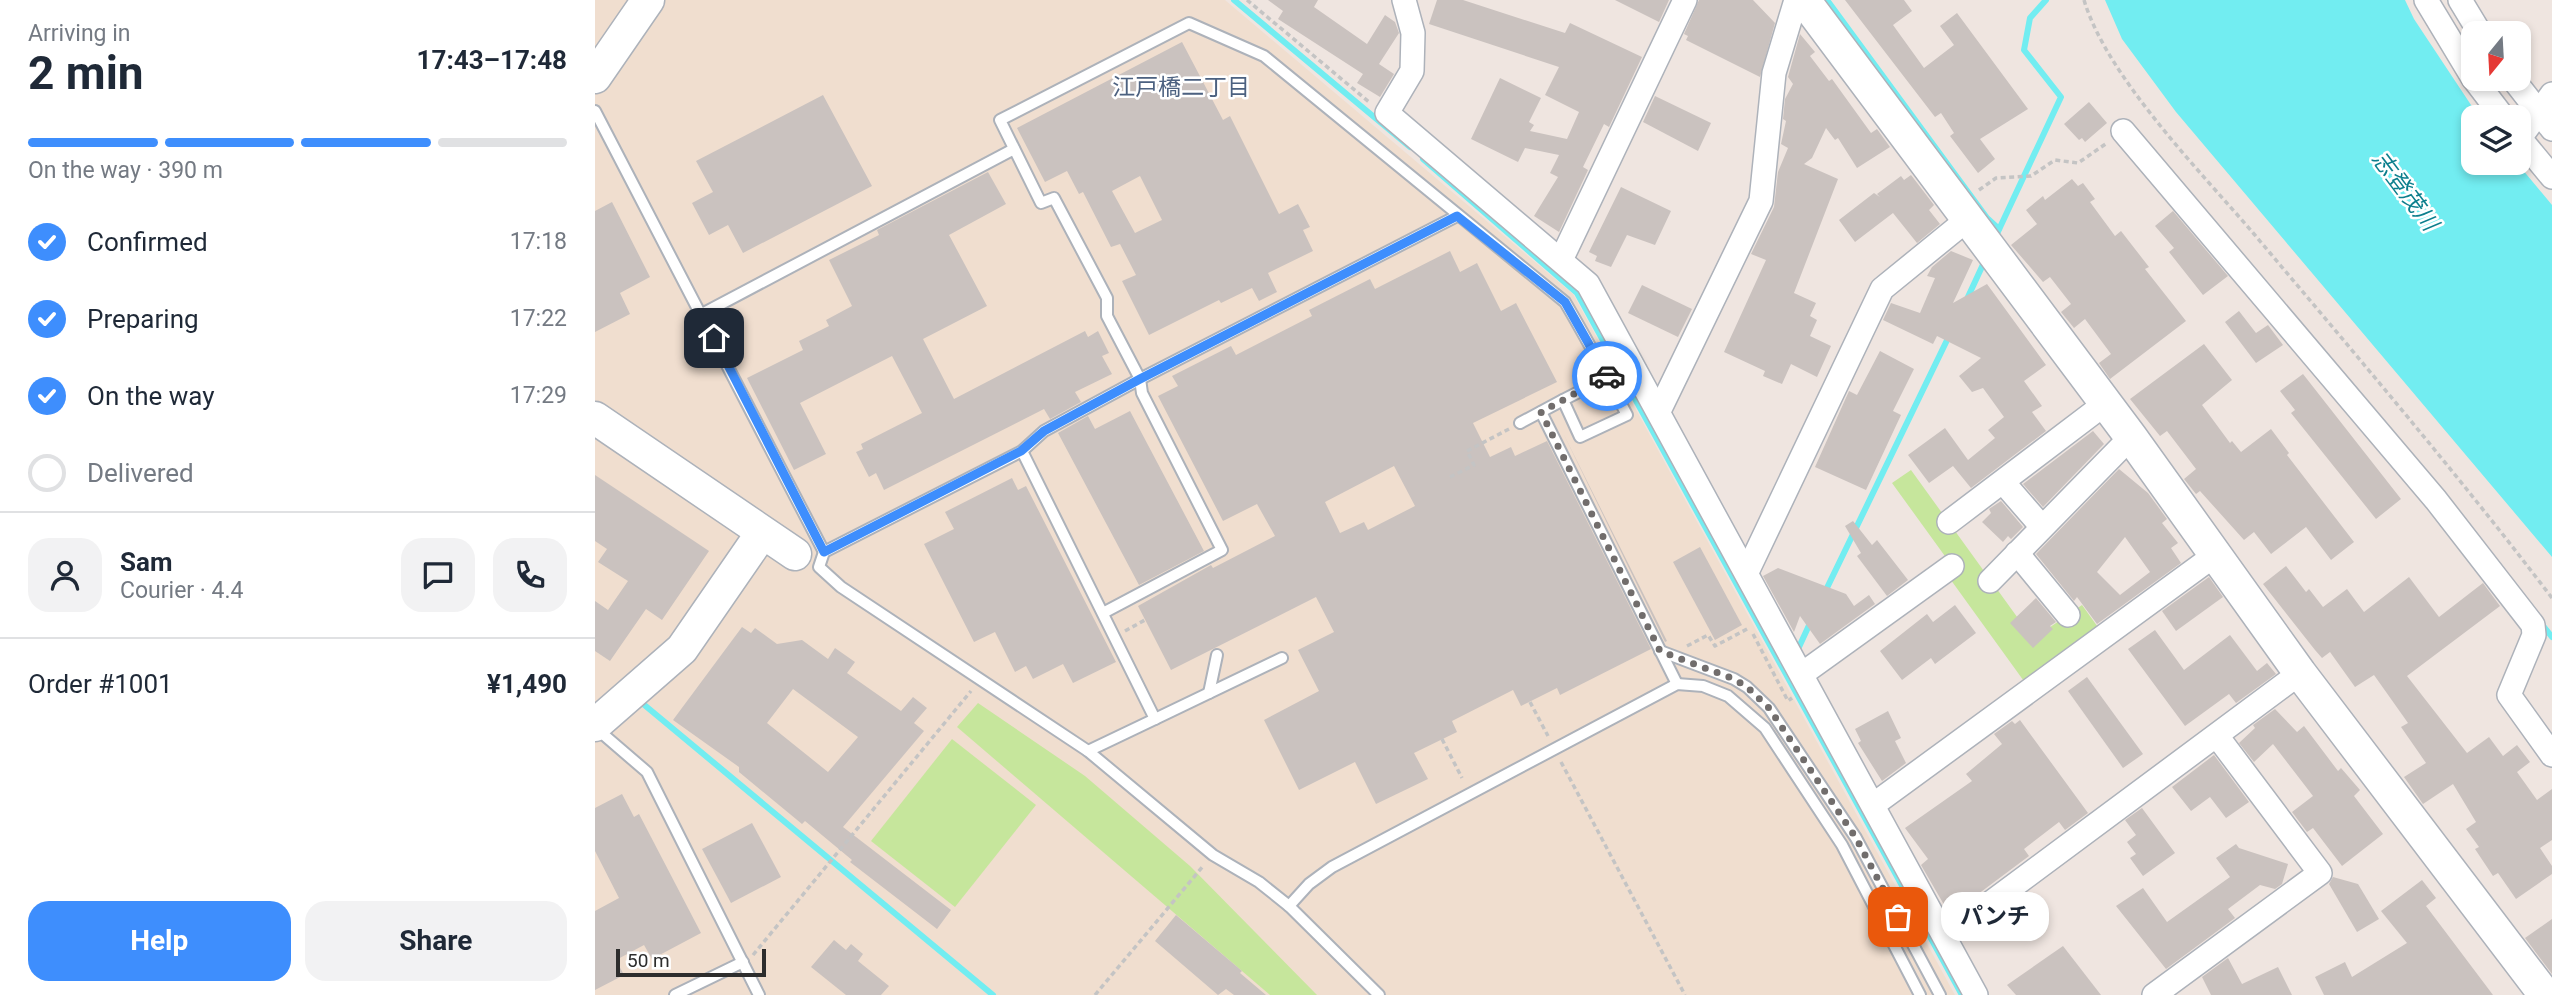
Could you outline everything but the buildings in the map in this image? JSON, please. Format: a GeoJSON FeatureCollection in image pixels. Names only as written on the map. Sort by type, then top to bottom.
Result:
{"type":"FeatureCollection","features":[{"type":"Feature","properties":{"kind":"street"},"geometry":{"type":"LineString","coordinates":[[595,77],[648,0]]}},
{"type":"Feature","properties":{"kind":"street"},"geometry":{"type":"LineString","coordinates":[[1404,0],[1413,33],[1412,71],[1387,113],[1588,284],[1976,995]]}},
{"type":"Feature","properties":{"kind":"street"},"geometry":{"type":"LineString","coordinates":[[1561,260],[1685,0]]}},
{"type":"Feature","properties":{"kind":"street"},"geometry":{"type":"LineString","coordinates":[[1659,411],[1761,201],[1775,73],[1796,0]]}},
{"type":"Feature","properties":{"kind":"street"},"geometry":{"type":"LineString","coordinates":[[1804,0],[2106,403],[2300,673],[2545,995]]}},
{"type":"Feature","properties":{"kind":"street"},"geometry":{"type":"LineString","coordinates":[[2426,0],[2461,58]]}},
{"type":"Feature","properties":{"kind":"street"},"geometry":{"type":"LineString","coordinates":[[2460,0],[2473,21]]}},
{"type":"Feature","properties":{"kind":"street"},"geometry":{"type":"LineString","coordinates":[[2483,91],[2494,105]]}},
{"type":"Feature","properties":{"kind":"street"},"geometry":{"type":"LineString","coordinates":[[2529,91],[2545,103],[2552,129]]}},
{"type":"Feature","properties":{"kind":"street"},"geometry":{"type":"LineString","coordinates":[[2531,121],[2545,103]]}},
{"type":"Feature","properties":{"kind":"street"},"geometry":{"type":"LineString","coordinates":[[2123,131],[2436,500],[2533,625],[2534,635],[2509,695],[2552,755]]}},
{"type":"Feature","properties":{"kind":"street"},"geometry":{"type":"LineString","coordinates":[[2531,152],[2552,177]]}},
{"type":"Feature","properties":{"kind":"street"},"geometry":{"type":"LineString","coordinates":[[1747,572],[1882,289],[1977,230]]}},
{"type":"Feature","properties":{"kind":"street"},"geometry":{"type":"LineString","coordinates":[[1949,522],[2106,403]]}},
{"type":"Feature","properties":{"kind":"street"},"geometry":{"type":"LineString","coordinates":[[595,418],[762,533],[809,553]]}},
{"type":"Feature","properties":{"kind":"street"},"geometry":{"type":"LineString","coordinates":[[1990,580],[2131,437]]}},
{"type":"Feature","properties":{"kind":"street"},"geometry":{"type":"LineString","coordinates":[[2003,482],[2042,527]]}},
{"type":"Feature","properties":{"kind":"street"},"geometry":{"type":"LineString","coordinates":[[595,725],[682,649],[762,533]]}},
{"type":"Feature","properties":{"kind":"street"},"geometry":{"type":"LineString","coordinates":[[2017,553],[2068,615]]}},
{"type":"Feature","properties":{"kind":"street"},"geometry":{"type":"LineString","coordinates":[[1873,805],[2215,555]]}},
{"type":"Feature","properties":{"kind":"street"},"geometry":{"type":"LineString","coordinates":[[1806,681],[1952,566]]}},
{"type":"Feature","properties":{"kind":"street"},"geometry":{"type":"LineString","coordinates":[[1946,936],[2300,673]]}},
{"type":"Feature","properties":{"kind":"street"},"geometry":{"type":"LineString","coordinates":[[2154,995],[2320,873],[2217,736]]}},
{"type":"Feature","properties":{"kind":"lane"},"geometry":{"type":"LineString","coordinates":[[1103,613],[1222,550],[1142,393],[1140,379],[1107,316],[1107,298],[1054,198],[1041,203],[999,120],[1189,23],[1264,56],[1565,302],[1627,415],[1580,437],[1563,400]]}},
{"type":"Feature","properties":{"kind":"lane"},"geometry":{"type":"LineString","coordinates":[[595,111],[702,314],[809,553],[826,576],[1088,751],[1213,855],[1259,882],[1289,906],[1379,995]]}},
{"type":"Feature","properties":{"kind":"lane"},"geometry":{"type":"LineString","coordinates":[[702,314],[1014,149]]}},
{"type":"Feature","properties":{"kind":"lane"},"geometry":{"type":"LineString","coordinates":[[809,553],[1021,451],[1044,431],[1140,379],[1457,216]]}},
{"type":"Feature","properties":{"kind":"lane"},"geometry":{"type":"LineString","coordinates":[[1520,422],[1608,377]]}},
{"type":"Feature","properties":{"kind":"lane"},"geometry":{"type":"LineString","coordinates":[[1541,412],[1677,684]]}},
{"type":"Feature","properties":{"kind":"lane"},"geometry":{"type":"LineString","coordinates":[[1021,451],[1155,719]]}},
{"type":"Feature","properties":{"kind":"lane"},"geometry":{"type":"LineString","coordinates":[[1660,651],[1734,679],[1747,687],[1769,708],[1856,838],[1940,995]]}},
{"type":"Feature","properties":{"kind":"lane"},"geometry":{"type":"LineString","coordinates":[[1209,693],[1217,655]]}},
{"type":"Feature","properties":{"kind":"lane"},"geometry":{"type":"LineString","coordinates":[[1088,751],[1282,658]]}},
{"type":"Feature","properties":{"kind":"lane"},"geometry":{"type":"LineString","coordinates":[[1289,906],[1309,884],[1332,867],[1677,684],[1692,684],[1728,696],[1765,728],[1842,845],[1920,995]]}},
{"type":"Feature","properties":{"kind":"lane"},"geometry":{"type":"LineString","coordinates":[[595,725],[647,772],[759,995]]}},
{"type":"Feature","properties":{"kind":"lane"},"geometry":{"type":"LineString","coordinates":[[675,995],[743,962]]}},
{"type":"Feature","properties":{"kind":"path"},"geometry":{"type":"LineString","coordinates":[[1247,0],[1381,112],[1387,113]]}},
{"type":"Feature","properties":{"kind":"path"},"geometry":{"type":"LineString","coordinates":[[2084,0],[2091,24],[2117,67],[2167,131],[2467,486],[2552,598]]}},
{"type":"Feature","properties":{"kind":"path"},"geometry":{"type":"LineString","coordinates":[[1977,230],[1996,178],[2031,176],[2055,160],[2078,163],[2123,131]]}},
{"type":"Feature","properties":{"kind":"path"},"geometry":{"type":"LineString","coordinates":[[1450,477],[1474,465],[1467,451],[1520,422]]}},
{"type":"Feature","properties":{"kind":"path"},"geometry":{"type":"LineString","coordinates":[[1114,637],[1145,620]]}},
{"type":"Feature","properties":{"kind":"path"},"geometry":{"type":"LineString","coordinates":[[1685,648],[1708,635],[1715,646],[1748,626],[1788,701],[1806,681]]}},
{"type":"Feature","properties":{"kind":"path"},"geometry":{"type":"LineString","coordinates":[[743,962],[752,956],[981,680]]}},
{"type":"Feature","properties":{"kind":"path"},"geometry":{"type":"LineString","coordinates":[[1530,702],[1549,738]]}},
{"type":"Feature","properties":{"kind":"path"},"geometry":{"type":"LineString","coordinates":[[1442,739],[1462,779]]}},
{"type":"Feature","properties":{"kind":"path"},"geometry":{"type":"LineString","coordinates":[[1556,751],[1685,995]]}},
{"type":"Feature","properties":{"kind":"path"},"geometry":{"type":"LineString","coordinates":[[1095,995],[1213,855]]}},
{"type":"Feature","properties":{"kind":"shaded area"},"geometry":{"type":"Polygon","coordinates":[[[595,0],[1225,0],[1573,294],[1955,995],[595,995],[595,0]]]}},
{"type":"Feature","properties":{"kind":"green space"},"geometry":{"type":"Polygon","coordinates":[[[1911,470],[2033,639],[2082,605],[2100,630],[2026,684],[1948,576],[1955,570],[1892,483],[1911,470]]]}},
{"type":"Feature","properties":{"kind":"green space"},"geometry":{"type":"Polygon","coordinates":[[[978,703],[1085,776],[1190,866],[1317,995],[1270,995],[957,727],[978,703]]]}},
{"type":"Feature","properties":{"kind":"green space"},"geometry":{"type":"Polygon","coordinates":[[[952,739],[1036,805],[955,907],[871,841],[952,739]]]}},
{"type":"Feature","properties":{"kind":"water","name":"志登茂川"},"geometry":{"type":"Polygon","coordinates":[[[2105,0],[2405,0],[2414,19],[2471,105],[2461,105],[2461,175],[2527,175],[2552,205],[2552,557],[2176,112],[2122,39],[2105,0]]]}},
{"type":"Feature","properties":{"kind":"waterway"},"geometry":{"type":"LineString","coordinates":[[1234,0],[1410,147]]}},
{"type":"Feature","properties":{"kind":"waterway"},"geometry":{"type":"LineString","coordinates":[[1827,0],[1987,218],[1999,229]]}},
{"type":"Feature","properties":{"kind":"waterway"},"geometry":{"type":"LineString","coordinates":[[1995,238],[2061,97],[2024,50],[2030,18],[2046,0]]}},
{"type":"Feature","properties":{"kind":"waterway"},"geometry":{"type":"LineString","coordinates":[[1423,159],[1577,293],[1962,995]]}},
{"type":"Feature","properties":{"kind":"waterway"},"geometry":{"type":"LineString","coordinates":[[1967,299],[1986,258]]}},
{"type":"Feature","properties":{"kind":"waterway"},"geometry":{"type":"LineString","coordinates":[[1825,592],[1950,334]]}},
{"type":"Feature","properties":{"kind":"waterway"},"geometry":{"type":"LineString","coordinates":[[1799,647],[1811,621]]}},
{"type":"Feature","properties":{"kind":"waterway"},"geometry":{"type":"LineString","coordinates":[[2540,622],[2552,637]]}},
{"type":"Feature","properties":{"kind":"waterway"},"geometry":{"type":"LineString","coordinates":[[642,703],[993,995]]}},
{"type":"Feature","properties":{"kind":"way so far"},"geometry":{"type":"LineString","coordinates":[[1607,376],[1541,412],[1660,651],[1734,679],[1747,687],[1769,708],[1856,838],[1898,917]]}},
{"type":"Feature","properties":{"kind":"place","name":"パンチ"},"geometry":{"type":"Point","coordinates":[1898,917]}},
{"type":"Feature","properties":{"kind":"district","name":"江戸橋二丁目"},"geometry":{"type":"Point","coordinates":[1181,87]}},
{"type":"Feature","properties":{"kind":"route"},"geometry":{"type":"LineString","coordinates":[[714,338],[824,552],[1021,451],[1044,431],[1140,379],[1457,216],[1565,302],[1607,376]]}}]}
